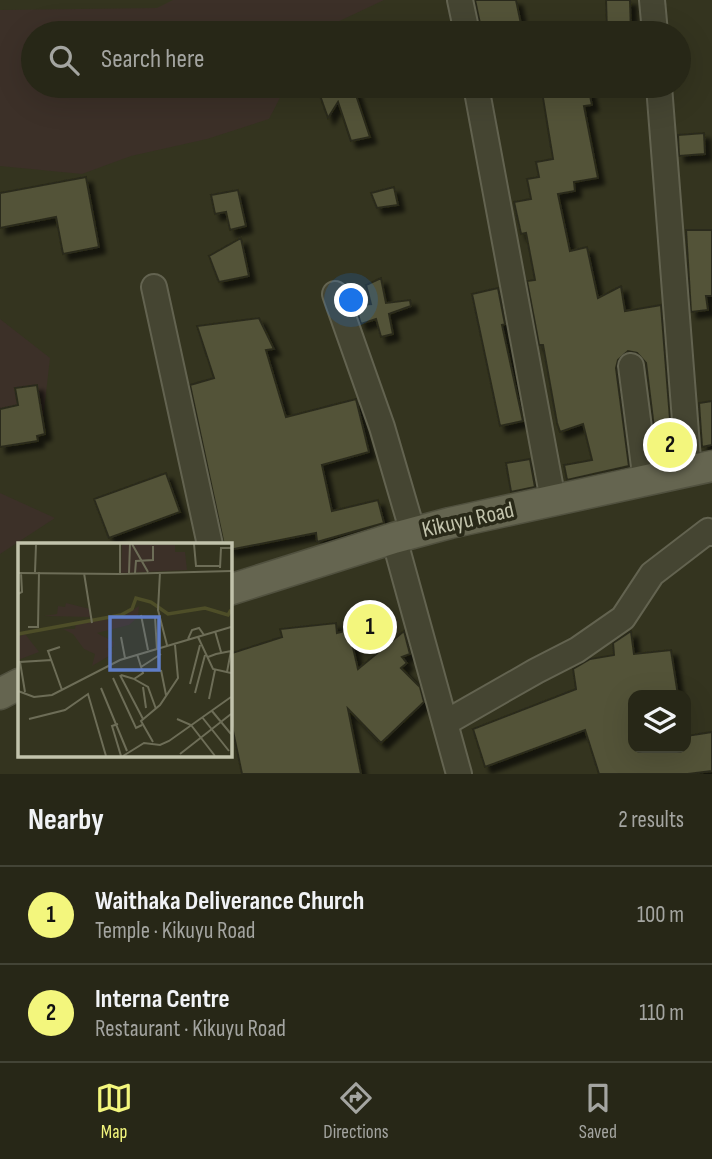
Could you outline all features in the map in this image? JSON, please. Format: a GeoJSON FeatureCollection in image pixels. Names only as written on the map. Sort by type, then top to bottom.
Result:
{"type":"FeatureCollection","features":[{"type":"Feature","properties":{"kind":"main road","name":"Kikuyu Road"},"geometry":{"type":"LineString","coordinates":[[231,589],[403,536],[553,500],[701,469]]}},
{"type":"Feature","properties":{"kind":"main road"},"geometry":{"type":"LineString","coordinates":[[0,694],[18,685]]}},
{"type":"Feature","properties":{"kind":"street"},"geometry":{"type":"LineString","coordinates":[[460,0],[464,21]]}},
{"type":"Feature","properties":{"kind":"street"},"geometry":{"type":"LineString","coordinates":[[652,0],[654,21]]}},
{"type":"Feature","properties":{"kind":"street"},"geometry":{"type":"LineString","coordinates":[[478,98],[553,500]]}},
{"type":"Feature","properties":{"kind":"street"},"geometry":{"type":"LineString","coordinates":[[660,98],[701,469]]}},
{"type":"Feature","properties":{"kind":"street"},"geometry":{"type":"LineString","coordinates":[[154,287],[211,543]]}},
{"type":"Feature","properties":{"kind":"street"},"geometry":{"type":"LineString","coordinates":[[335,294],[382,426],[403,536],[459,774]]}},
{"type":"Feature","properties":{"kind":"street"},"geometry":{"type":"LineString","coordinates":[[631,366],[646,482]]}},
{"type":"Feature","properties":{"kind":"street"},"geometry":{"type":"LineString","coordinates":[[445,723],[577,650],[623,618],[652,574],[708,531],[712,533]]}},
{"type":"Feature","properties":{"kind":"shaded area"},"geometry":{"type":"Polygon","coordinates":[[[173,0],[384,0],[339,21],[21,21],[21,98],[280,98],[269,119],[207,139],[131,156],[82,174],[0,166],[0,10],[157,8],[173,0]]]}},
{"type":"Feature","properties":{"kind":"shaded area"},"geometry":{"type":"Polygon","coordinates":[[[0,319],[50,358],[41,436],[0,441],[0,319]]]}},
{"type":"Feature","properties":{"kind":"shaded area"},"geometry":{"type":"Polygon","coordinates":[[[0,493],[55,518],[0,554],[0,493]]]}},
{"type":"Feature","properties":{"kind":"building"},"geometry":{"type":"Polygon","coordinates":[[[475,0],[516,0],[520,21],[479,21],[475,0]]]}},
{"type":"Feature","properties":{"kind":"building"},"geometry":{"type":"Polygon","coordinates":[[[606,0],[630,0],[631,21],[607,21],[606,0]]]}},
{"type":"Feature","properties":{"kind":"building"},"geometry":{"type":"Polygon","coordinates":[[[321,98],[357,98],[370,137],[351,141],[338,102],[328,118],[321,98]]]}},
{"type":"Feature","properties":{"kind":"building"},"geometry":{"type":"Polygon","coordinates":[[[543,98],[591,98],[592,105],[584,106],[598,178],[574,182],[575,191],[558,194],[570,251],[587,247],[598,298],[621,286],[625,311],[661,305],[673,457],[658,460],[646,363],[637,353],[628,351],[618,360],[616,368],[629,466],[567,480],[564,465],[592,460],[583,424],[560,432],[557,423],[543,345],[539,345],[527,281],[535,280],[526,233],[521,234],[514,202],[531,199],[527,179],[539,177],[536,162],[553,159],[543,98]]]}},
{"type":"Feature","properties":{"kind":"building"},"geometry":{"type":"Polygon","coordinates":[[[704,133],[705,154],[679,156],[678,135],[704,133]]]}},
{"type":"Feature","properties":{"kind":"building"},"geometry":{"type":"Polygon","coordinates":[[[86,177],[99,247],[63,254],[56,217],[0,228],[0,193],[86,177]]]}},
{"type":"Feature","properties":{"kind":"building"},"geometry":{"type":"Polygon","coordinates":[[[394,187],[398,205],[377,208],[371,193],[394,187]]]}},
{"type":"Feature","properties":{"kind":"building"},"geometry":{"type":"Polygon","coordinates":[[[238,190],[246,226],[230,230],[226,212],[215,214],[211,195],[238,190]]]}},
{"type":"Feature","properties":{"kind":"building"},"geometry":{"type":"Polygon","coordinates":[[[686,230],[712,230],[712,296],[706,296],[708,310],[691,312],[686,230]]]}},
{"type":"Feature","properties":{"kind":"building"},"geometry":{"type":"Polygon","coordinates":[[[241,238],[249,276],[219,282],[209,256],[241,238]]]}},
{"type":"Feature","properties":{"kind":"building"},"geometry":{"type":"Polygon","coordinates":[[[381,278],[386,303],[410,300],[411,306],[389,314],[393,334],[381,337],[376,319],[361,324],[355,305],[371,304],[366,285],[381,278]]]}},
{"type":"Feature","properties":{"kind":"building"},"geometry":{"type":"Polygon","coordinates":[[[498,288],[505,324],[502,325],[523,421],[500,426],[472,294],[498,288]]]}},
{"type":"Feature","properties":{"kind":"building"},"geometry":{"type":"Polygon","coordinates":[[[259,318],[274,349],[266,350],[286,417],[356,399],[369,452],[322,465],[332,511],[378,500],[384,523],[317,542],[316,533],[231,550],[231,543],[224,543],[190,385],[214,378],[197,326],[259,318]]]}},
{"type":"Feature","properties":{"kind":"building"},"geometry":{"type":"Polygon","coordinates":[[[37,385],[45,434],[37,436],[38,441],[0,447],[0,409],[18,405],[15,388],[37,385]]]}},
{"type":"Feature","properties":{"kind":"building"},"geometry":{"type":"Polygon","coordinates":[[[712,401],[712,445],[702,447],[699,403],[712,401]]]}},
{"type":"Feature","properties":{"kind":"building"},"geometry":{"type":"Polygon","coordinates":[[[530,459],[535,487],[511,492],[506,463],[530,459]]]}},
{"type":"Feature","properties":{"kind":"building"},"geometry":{"type":"Polygon","coordinates":[[[166,473],[180,512],[109,538],[94,499],[166,473]]]}},
{"type":"Feature","properties":{"kind":"building"},"geometry":{"type":"Polygon","coordinates":[[[336,623],[337,633],[349,630],[358,669],[404,631],[410,654],[402,657],[407,663],[401,668],[420,687],[424,702],[381,743],[348,709],[361,774],[242,774],[231,722],[231,653],[282,637],[280,629],[336,623]]]}},
{"type":"Feature","properties":{"kind":"building"},"geometry":{"type":"Polygon","coordinates":[[[631,631],[634,654],[671,650],[677,690],[628,690],[628,753],[691,753],[691,735],[712,732],[712,771],[688,774],[599,774],[585,730],[485,767],[473,729],[576,689],[573,669],[590,659],[614,655],[613,643],[631,631]]]}},
{"type":"Feature","properties":{"kind":"place","name":"Interna Centre"},"geometry":{"type":"Point","coordinates":[670,445]}},
{"type":"Feature","properties":{"kind":"place","name":"Waithaka Deliverance Church"},"geometry":{"type":"Point","coordinates":[370,627]}}]}
